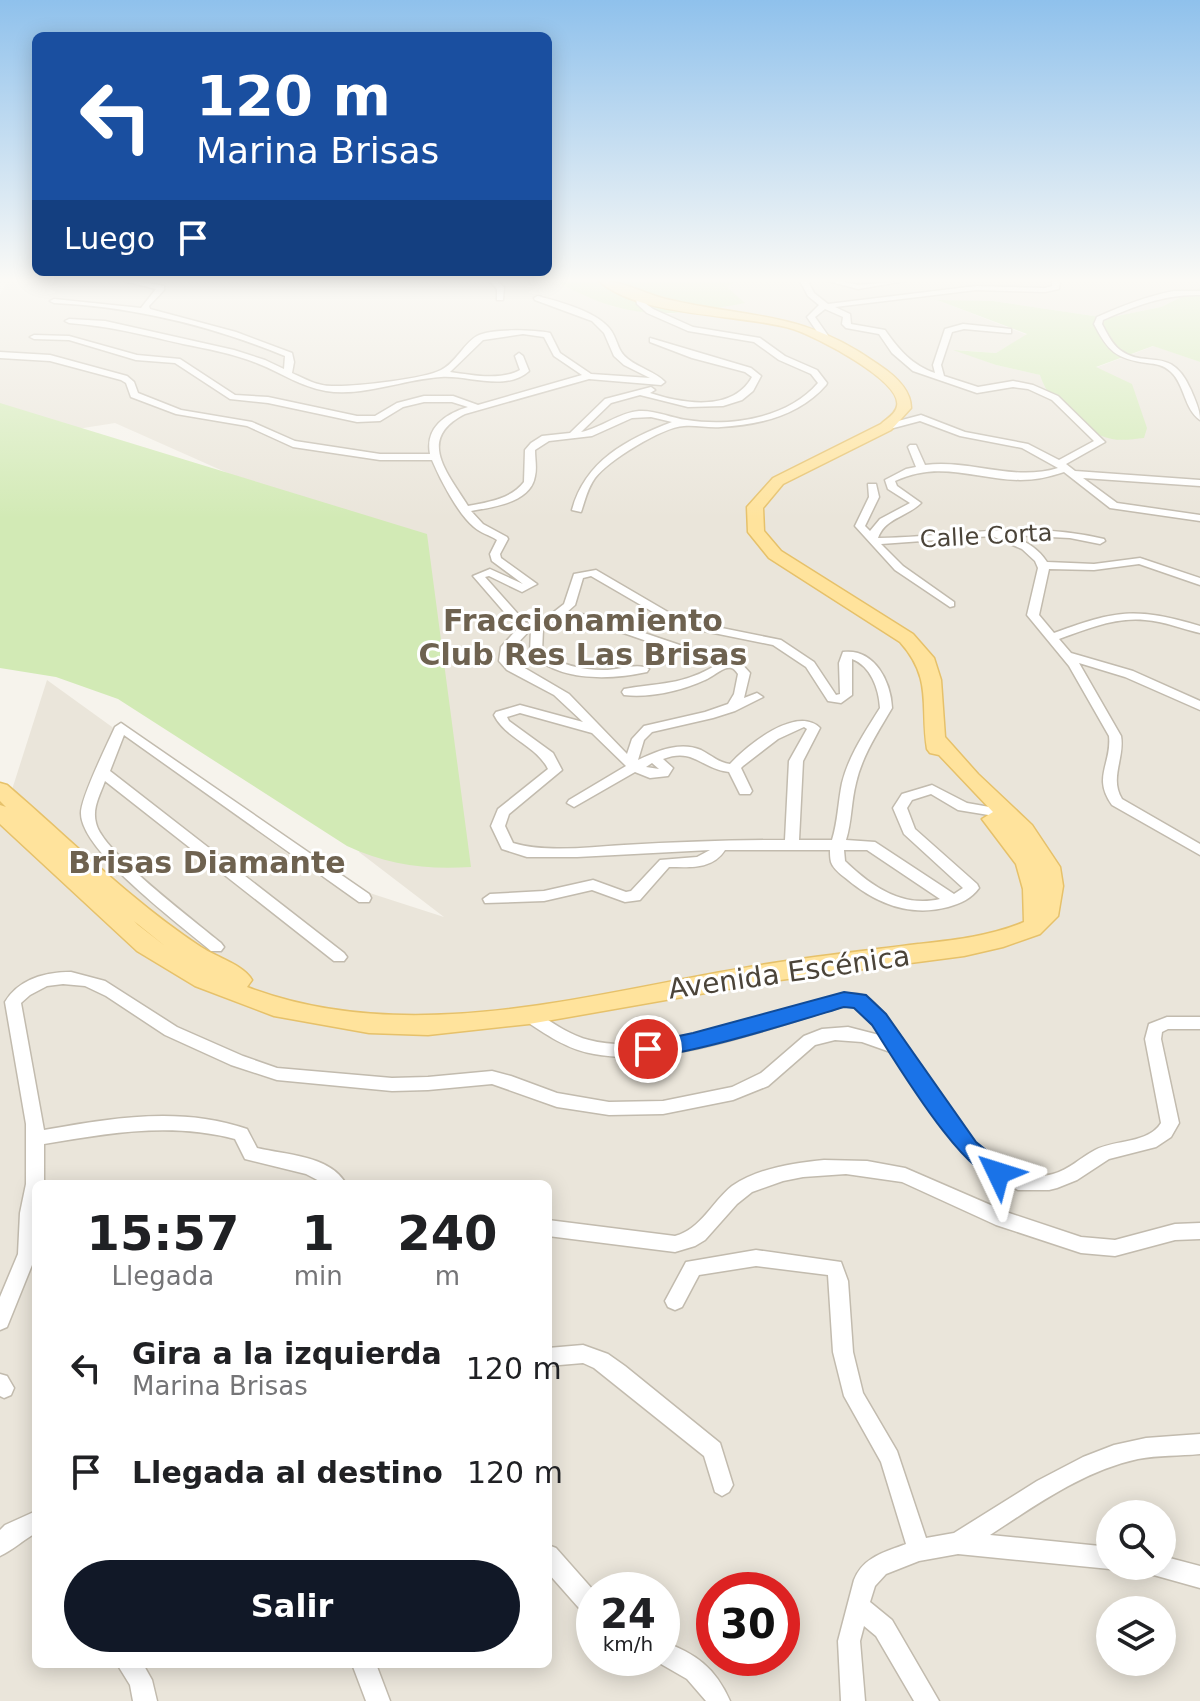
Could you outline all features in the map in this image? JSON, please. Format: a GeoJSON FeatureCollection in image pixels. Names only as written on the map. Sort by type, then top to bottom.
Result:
{"type":"FeatureCollection","features":[{"type":"Feature","properties":{"kind":"main road"},"geometry":{"type":"LineString","coordinates":[[862,360],[880,372],[903,394],[905,404],[901,414],[886,427]]}},
{"type":"Feature","properties":{"kind":"main road","name":"Avenida Escénica"},"geometry":{"type":"LineString","coordinates":[[0,812],[145,945],[204,980],[274,1007],[397,1025],[529,1015],[780,971],[964,947],[1003,939],[1032,928],[1036,905],[1033,874],[1021,851],[996,812],[947,770],[939,757],[930,676],[919,651],[893,626],[765,549],[753,519],[755,504],[778,481],[886,427]]}},
{"type":"Feature","properties":{"kind":"main road"},"geometry":{"type":"LineString","coordinates":[[0,790],[128,902],[218,970],[306,1012]]}},
{"type":"Feature","properties":{"kind":"main road"},"geometry":{"type":"LineString","coordinates":[[78,883],[110,898],[128,902]]}},
{"type":"Feature","properties":{"kind":"main road"},"geometry":{"type":"LineString","coordinates":[[128,902],[131,917],[145,945]]}},
{"type":"Feature","properties":{"kind":"street"},"geometry":{"type":"LineString","coordinates":[[59,360],[124,378],[130,382],[134,395],[146,401],[193,415],[249,424],[293,444],[380,457],[435,457]]}},
{"type":"Feature","properties":{"kind":"street"},"geometry":{"type":"LineString","coordinates":[[171,360],[177,361],[233,397],[268,400],[357,419],[377,419],[406,402],[424,399],[453,399],[476,407]]}},
{"type":"Feature","properties":{"kind":"street"},"geometry":{"type":"LineString","coordinates":[[253,360],[310,385],[340,389],[442,374],[495,378],[522,375],[525,371],[521,360]]}},
{"type":"Feature","properties":{"kind":"street"},"geometry":{"type":"LineString","coordinates":[[287,374],[290,360]]}},
{"type":"Feature","properties":{"kind":"street"},"geometry":{"type":"LineString","coordinates":[[442,374],[459,360]]}},
{"type":"Feature","properties":{"kind":"street"},"geometry":{"type":"LineString","coordinates":[[566,360],[589,376]]}},
{"type":"Feature","properties":{"kind":"street"},"geometry":{"type":"LineString","coordinates":[[627,360],[661,382]]}},
{"type":"Feature","properties":{"kind":"street"},"geometry":{"type":"LineString","coordinates":[[642,393],[672,402],[711,404],[751,390],[757,376],[748,370],[712,360]]}},
{"type":"Feature","properties":{"kind":"street"},"geometry":{"type":"LineString","coordinates":[[577,510],[585,481],[605,460],[672,425],[742,422],[783,412],[812,397],[823,383],[820,376],[789,360]]}},
{"type":"Feature","properties":{"kind":"street"},"geometry":{"type":"LineString","coordinates":[[872,541],[875,527],[881,521],[916,503],[892,487],[890,480],[922,470],[966,469],[1020,480],[1045,476],[1065,469],[1100,442],[1062,403],[1022,385],[1005,384],[977,390],[905,360]]}},
{"type":"Feature","properties":{"kind":"street"},"geometry":{"type":"LineString","coordinates":[[938,360],[940,375]]}},
{"type":"Feature","properties":{"kind":"street"},"geometry":{"type":"LineString","coordinates":[[1131,360],[1171,367],[1188,389],[1200,417]]}},
{"type":"Feature","properties":{"kind":"street"},"geometry":{"type":"LineString","coordinates":[[526,589],[531,584],[528,581],[496,559],[495,554],[503,539],[479,527],[435,457],[434,439],[440,424],[452,415],[476,407],[570,384],[589,376],[661,382]]}},
{"type":"Feature","properties":{"kind":"street"},"geometry":{"type":"LineString","coordinates":[[572,436],[608,401],[642,393],[661,382]]}},
{"type":"Feature","properties":{"kind":"street"},"geometry":{"type":"LineString","coordinates":[[466,509],[502,500],[521,491],[529,482],[532,446],[548,437],[588,434],[633,415],[667,416],[686,423]]}},
{"type":"Feature","properties":{"kind":"street"},"geometry":{"type":"LineString","coordinates":[[886,427],[921,418],[963,434],[1025,446],[1065,469],[1114,506],[1200,518]]}},
{"type":"Feature","properties":{"kind":"street"},"geometry":{"type":"LineString","coordinates":[[913,447],[922,470]]}},
{"type":"Feature","properties":{"kind":"street"},"geometry":{"type":"LineString","coordinates":[[1065,469],[1200,483]]}},
{"type":"Feature","properties":{"kind":"street"},"geometry":{"type":"LineString","coordinates":[[872,486],[874,497],[860,526],[899,568],[950,604]]}},
{"type":"Feature","properties":{"kind":"street","name":"Calle Corta"},"geometry":{"type":"LineString","coordinates":[[872,541],[1044,530],[1100,541]]}},
{"type":"Feature","properties":{"kind":"street"},"geometry":{"type":"LineString","coordinates":[[989,532],[1026,546],[1042,565],[1043,580],[1033,615],[1067,656],[1115,736],[1109,794],[1117,802],[1200,850]]}},
{"type":"Feature","properties":{"kind":"street"},"geometry":{"type":"LineString","coordinates":[[1042,565],[1094,567],[1140,561],[1200,582]]}},
{"type":"Feature","properties":{"kind":"street"},"geometry":{"type":"LineString","coordinates":[[734,768],[717,767],[687,749],[655,759],[666,768],[663,773],[654,776],[634,765],[565,697],[518,672],[505,661],[507,647],[530,628],[554,617],[569,605],[578,576],[587,571],[596,573],[669,617],[694,626],[777,642],[802,657],[826,691],[837,699],[846,695],[845,658],[852,654],[862,657],[883,688],[886,708],[863,745],[849,783],[844,824],[837,847],[838,863]]}},
{"type":"Feature","properties":{"kind":"street"},"geometry":{"type":"LineString","coordinates":[[526,589],[496,574],[485,572],[478,576],[530,628]]}},
{"type":"Feature","properties":{"kind":"street"},"geometry":{"type":"LineString","coordinates":[[526,589],[536,653],[554,664],[596,673],[643,669]]}},
{"type":"Feature","properties":{"kind":"street"},"geometry":{"type":"LineString","coordinates":[[569,605],[587,617],[725,664],[736,665],[744,673],[740,694],[731,708]]}},
{"type":"Feature","properties":{"kind":"street"},"geometry":{"type":"LineString","coordinates":[[1052,638],[1094,623],[1132,616],[1159,618],[1200,630]]}},
{"type":"Feature","properties":{"kind":"street"},"geometry":{"type":"LineString","coordinates":[[554,617],[587,617]]}},
{"type":"Feature","properties":{"kind":"street"},"geometry":{"type":"LineString","coordinates":[[1067,656],[1129,674],[1200,706]]}},
{"type":"Feature","properties":{"kind":"street"},"geometry":{"type":"LineString","coordinates":[[628,692],[678,688],[706,677],[725,664]]}},
{"type":"Feature","properties":{"kind":"street"},"geometry":{"type":"LineString","coordinates":[[574,803],[634,765],[638,739],[648,729],[731,708],[757,697]]}},
{"type":"Feature","properties":{"kind":"street"},"geometry":{"type":"LineString","coordinates":[[596,730],[520,709],[500,715],[504,723],[548,756],[555,770],[503,812],[498,826],[507,846],[527,852],[577,852],[721,845],[870,845]]}},
{"type":"Feature","properties":{"kind":"street"},"geometry":{"type":"LineString","coordinates":[[734,768],[742,758],[794,725],[806,723],[814,728],[796,761],[792,845]]}},
{"type":"Feature","properties":{"kind":"street"},"geometry":{"type":"LineString","coordinates":[[216,947],[100,843],[87,818],[88,808],[121,727],[364,898]]}},
{"type":"Feature","properties":{"kind":"street"},"geometry":{"type":"LineString","coordinates":[[734,768],[745,791]]}},
{"type":"Feature","properties":{"kind":"street"},"geometry":{"type":"LineString","coordinates":[[102,772],[339,957]]}},
{"type":"Feature","properties":{"kind":"street"},"geometry":{"type":"LineString","coordinates":[[808,846],[838,863],[879,897],[917,906],[952,900],[972,888],[909,831],[900,808],[907,797],[928,789],[963,807],[996,812]]}},
{"type":"Feature","properties":{"kind":"street"},"geometry":{"type":"LineString","coordinates":[[844,824],[952,900]]}},
{"type":"Feature","properties":{"kind":"street"},"geometry":{"type":"LineString","coordinates":[[490,899],[544,896],[593,885],[625,897],[635,896],[665,863],[707,861],[714,857],[721,845]]}},
{"type":"Feature","properties":{"kind":"street"},"geometry":{"type":"LineString","coordinates":[[128,902],[150,890]]}},
{"type":"Feature","properties":{"kind":"street"},"geometry":{"type":"LineString","coordinates":[[35,1180],[36,1138],[30,1083],[13,1002],[21,989],[72,978],[111,989],[167,1030],[278,1074],[352,1082],[440,1083],[474,1077],[502,1080],[550,1099],[608,1111],[681,1105],[730,1095],[760,1083],[780,1068],[798,1048],[812,1039],[829,1034],[851,1034],[900,1049]]}},
{"type":"Feature","properties":{"kind":"street"},"geometry":{"type":"LineString","coordinates":[[529,1015],[548,1029],[595,1048],[648,1049],[693,1041],[852,998],[868,1006],[968,1148],[998,1173],[1034,1185],[1072,1175],[1118,1147],[1155,1143],[1166,1134],[1170,1123],[1153,1039],[1155,1028],[1167,1023],[1200,1023]]}},
{"type":"Feature","properties":{"kind":"street"},"geometry":{"type":"LineString","coordinates":[[36,1138],[120,1124],[163,1123],[224,1128],[241,1134],[251,1154],[278,1163],[315,1168],[329,1174],[334,1180]]}},
{"type":"Feature","properties":{"kind":"street"},"geometry":{"type":"LineString","coordinates":[[552,1229],[675,1244],[695,1237],[716,1211],[746,1187],[780,1176],[838,1165],[872,1167],[905,1175],[1038,1231],[1103,1248],[1127,1245],[1168,1232],[1200,1231]]}},
{"type":"Feature","properties":{"kind":"street"},"geometry":{"type":"LineString","coordinates":[[0,1321],[27,1254],[32,1198]]}},
{"type":"Feature","properties":{"kind":"street"},"geometry":{"type":"LineString","coordinates":[[675,1301],[693,1268],[756,1258],[834,1268],[839,1281],[843,1352],[854,1396],[890,1458],[919,1550]]}},
{"type":"Feature","properties":{"kind":"street"},"geometry":{"type":"LineString","coordinates":[[552,1357],[583,1354],[601,1361],[618,1373],[713,1450],[722,1485]]}},
{"type":"Feature","properties":{"kind":"street"},"geometry":{"type":"LineString","coordinates":[[958,1543],[1061,1480],[1109,1458],[1140,1448],[1200,1444]]}},
{"type":"Feature","properties":{"kind":"street"},"geometry":{"type":"LineString","coordinates":[[0,1545],[13,1533],[32,1524]]}},
{"type":"Feature","properties":{"kind":"street"},"geometry":{"type":"LineString","coordinates":[[853,1701],[849,1641],[865,1580],[878,1566],[919,1550],[958,1543],[1096,1557]]}},
{"type":"Feature","properties":{"kind":"street"},"geometry":{"type":"LineString","coordinates":[[552,1561],[576,1588]]}},
{"type":"Feature","properties":{"kind":"street"},"geometry":{"type":"LineString","coordinates":[[1176,1571],[1200,1577]]}},
{"type":"Feature","properties":{"kind":"street"},"geometry":{"type":"LineString","coordinates":[[857,1605],[884,1628],[927,1701]]}},
{"type":"Feature","properties":{"kind":"street"},"geometry":{"type":"LineString","coordinates":[[680,1661],[695,1669],[713,1687],[718,1701]]}},
{"type":"Feature","properties":{"kind":"street"},"geometry":{"type":"LineString","coordinates":[[132,1668],[140,1680],[145,1701]]}},
{"type":"Feature","properties":{"kind":"street"},"geometry":{"type":"LineString","coordinates":[[366,1668],[378,1701]]}},
{"type":"Feature","properties":{"kind":"shaded area"},"geometry":{"type":"Polygon","coordinates":[[[0,360],[984,360],[1041,375],[1095,368],[1115,360],[1200,362],[1200,1701],[0,1701],[0,808],[9,799],[47,680],[320,877],[444,917],[359,852],[385,818],[250,483],[115,423],[39,435],[0,421],[0,360]]]}},
{"type":"Feature","properties":{"kind":"green space"},"geometry":{"type":"Polygon","coordinates":[[[983,360],[1114,360],[1096,367],[1132,384],[1147,428],[1144,438],[1124,440],[1100,436],[1078,424],[1059,407],[1040,375],[983,360]]]}},
{"type":"Feature","properties":{"kind":"green space"},"geometry":{"type":"Polygon","coordinates":[[[0,403],[427,534],[471,867],[408,865],[377,858],[347,846],[118,699],[56,677],[0,668],[0,403]]]}},
{"type":"Feature","properties":{"kind":"district","name":"Fraccionamiento Club Res Las Brisas"},"geometry":{"type":"Point","coordinates":[583,638]}},
{"type":"Feature","properties":{"kind":"district","name":"Brisas Diamante"},"geometry":{"type":"Point","coordinates":[207,863]}},
{"type":"Feature","properties":{"kind":"route"},"geometry":{"type":"LineString","coordinates":[[648,1049],[693,1041],[852,998],[859,1000],[879,1019],[968,1148],[998,1173]]}}]}
